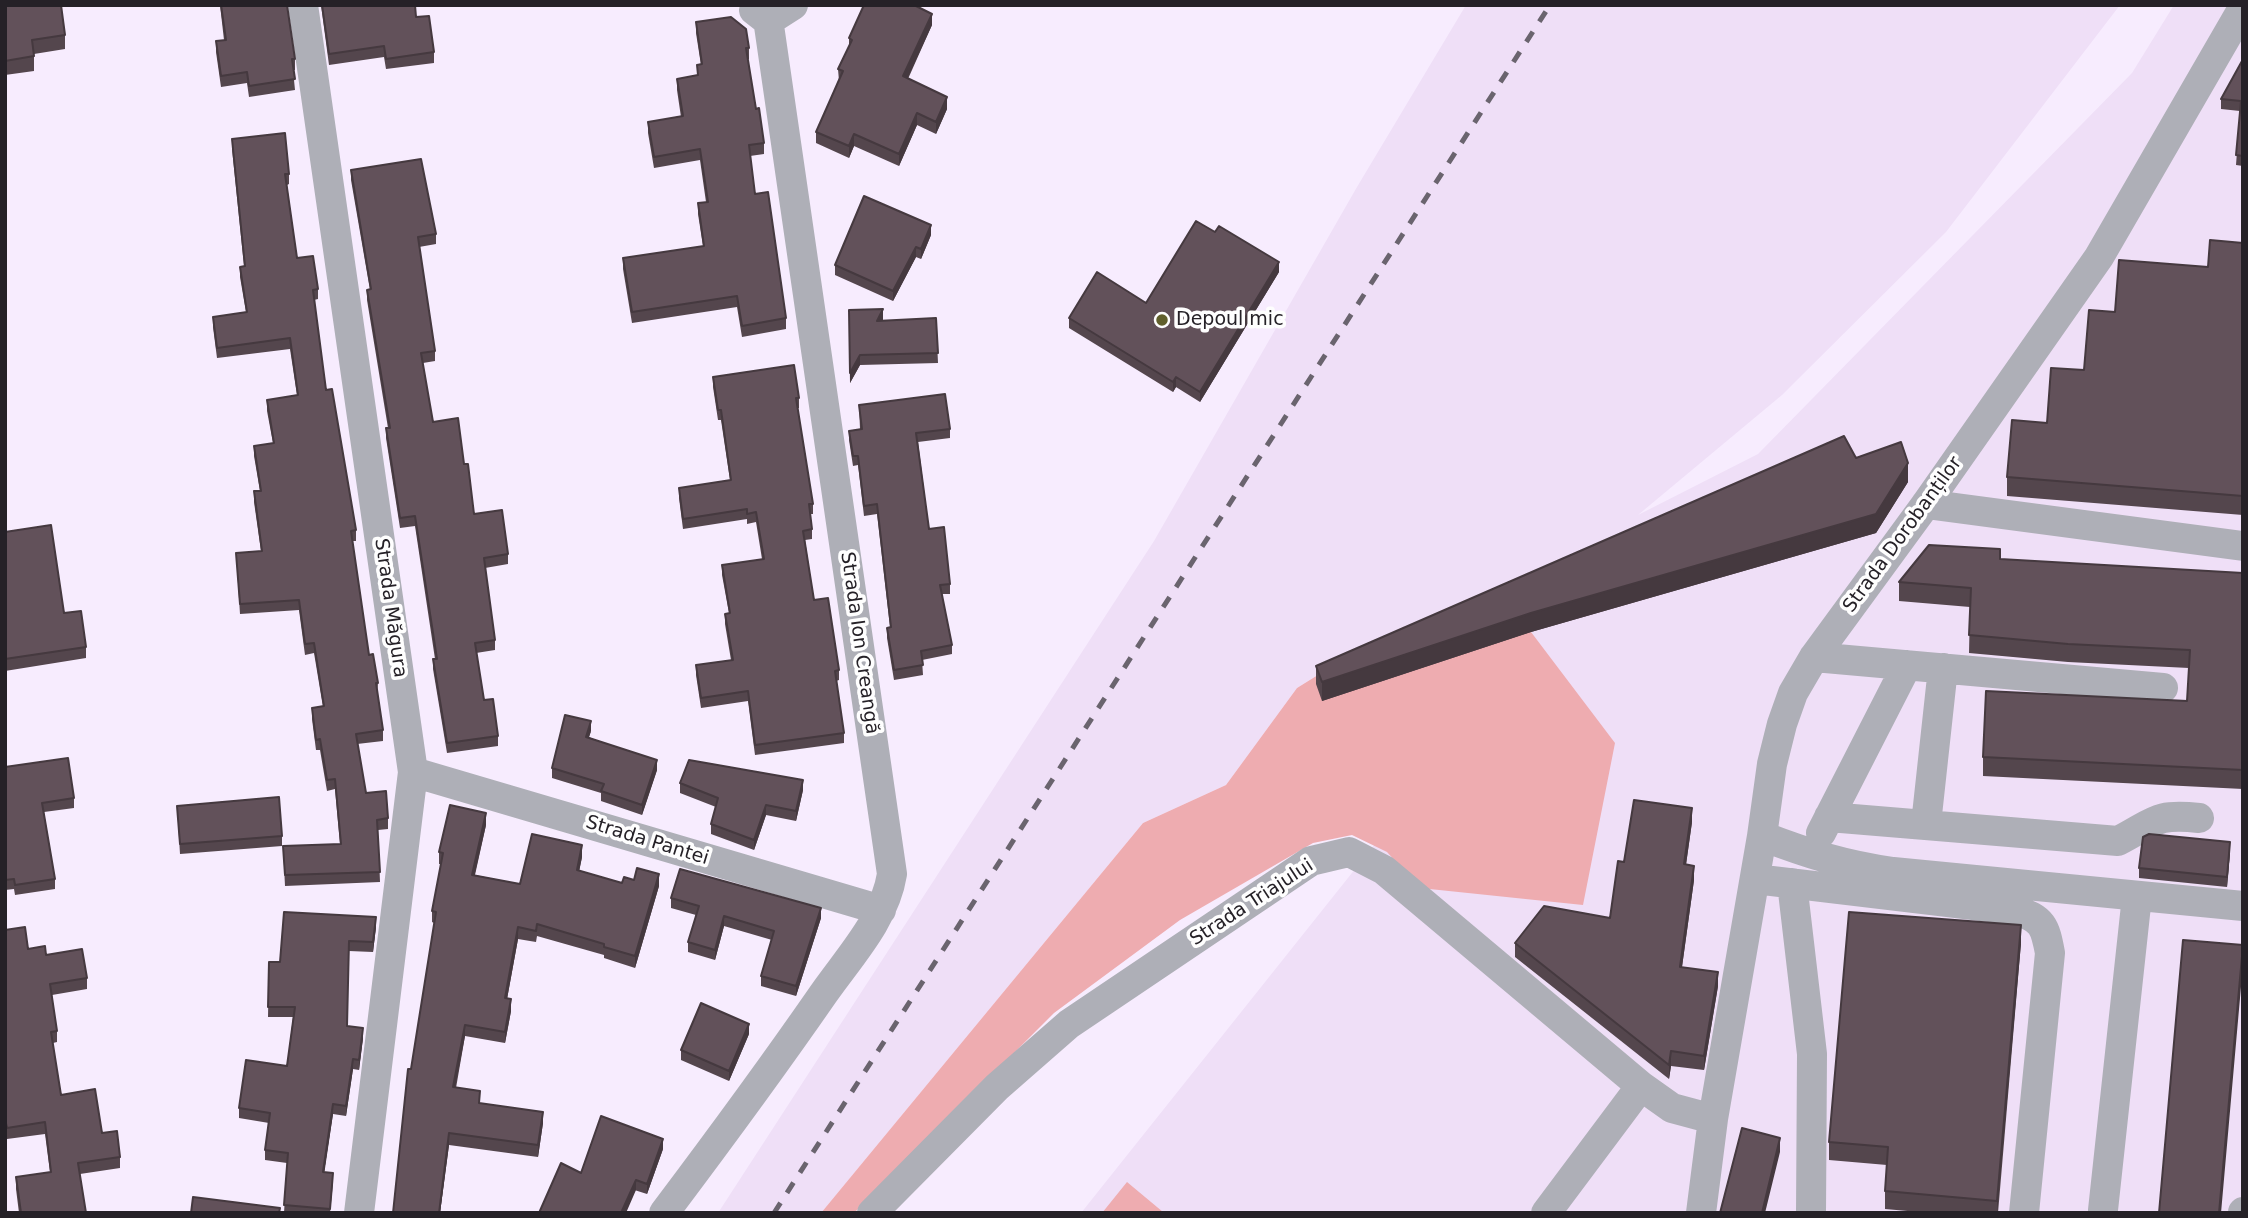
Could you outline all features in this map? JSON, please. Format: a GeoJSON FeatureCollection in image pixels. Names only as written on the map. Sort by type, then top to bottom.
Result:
{"type":"FeatureCollection","features":[{"type":"Feature","properties":{"kind":"street","name":"Strada Măgura"},"geometry":{"type":"LineString","coordinates":[[303,5],[414,772],[359,1213]]}},
{"type":"Feature","properties":{"kind":"street","name":"Strada Dorobanților"},"geometry":{"type":"LineString","coordinates":[[1713,1119],[1772,764],[1793,692],[1814,657],[1926,504],[2099,257],[2243,8]]}},
{"type":"Feature","properties":{"kind":"street","name":"Strada Ion Creangă"},"geometry":{"type":"LineString","coordinates":[[664,1213],[748,1102],[881,910],[889,892],[892,874],[769,9]]}},
{"type":"Feature","properties":{"kind":"street"},"geometry":{"type":"LineString","coordinates":[[1926,504],[2243,546]]}},
{"type":"Feature","properties":{"kind":"street"},"geometry":{"type":"LineString","coordinates":[[1814,657],[2163,688]]}},
{"type":"Feature","properties":{"kind":"street"},"geometry":{"type":"LineString","coordinates":[[1811,854],[1907,665]]}},
{"type":"Feature","properties":{"kind":"street"},"geometry":{"type":"LineString","coordinates":[[1926,824],[1943,668]]}},
{"type":"Feature","properties":{"kind":"street","name":"Strada Pantei"},"geometry":{"type":"LineString","coordinates":[[414,772],[881,910]]}},
{"type":"Feature","properties":{"kind":"street"},"geometry":{"type":"LineString","coordinates":[[1829,817],[2118,841],[2154,819],[2172,815],[2200,818]]}},
{"type":"Feature","properties":{"kind":"street"},"geometry":{"type":"LineString","coordinates":[[1762,836],[1850,866],[2243,906]]}},
{"type":"Feature","properties":{"kind":"street","name":"Strada Triajului"},"geometry":{"type":"LineString","coordinates":[[872,1213],[997,1087],[1069,1024],[1311,861],[1349,852],[1384,870],[1641,1086],[1672,1108],[1713,1119]]}},
{"type":"Feature","properties":{"kind":"street"},"geometry":{"type":"LineString","coordinates":[[1755,879],[2015,910],[2034,916],[2041,923],[2050,953],[2024,1213]]}},
{"type":"Feature","properties":{"kind":"street"},"geometry":{"type":"LineString","coordinates":[[1792,883],[1812,1054],[1811,1213]]}},
{"type":"Feature","properties":{"kind":"street"},"geometry":{"type":"LineString","coordinates":[[2103,1210],[2137,895]]}},
{"type":"Feature","properties":{"kind":"street"},"geometry":{"type":"LineString","coordinates":[[1546,1213],[1641,1086]]}},
{"type":"Feature","properties":{"kind":"street"},"geometry":{"type":"LineString","coordinates":[[1701,1213],[1713,1119]]}},
{"type":"Feature","properties":{"kind":"shaded area"},"geometry":{"type":"Polygon","coordinates":[[[1466,5],[2120,5],[1946,232],[1782,395],[1638,515],[1758,454],[2132,73],[2174,5],[2243,5],[2243,1213],[1081,1213],[1379,839],[1342,660],[1297,688],[1226,785],[1143,823],[821,1213],[718,1213],[1154,541],[1357,187],[1466,5]]]}},
{"type":"Feature","properties":{"kind":"shaded area"},"geometry":{"type":"Polygon","coordinates":[[[1531,632],[1615,743],[1583,905],[1420,888],[1387,852],[1352,835],[1313,843],[1180,920],[1054,1013],[854,1213],[821,1213],[1143,823],[1226,785],[1297,688],[1342,660],[1531,632]]]}},
{"type":"Feature","properties":{"kind":"shaded area"},"geometry":{"type":"Polygon","coordinates":[[[1127,1182],[1163,1212],[1102,1213],[1127,1182]]]}},
{"type":"Feature","properties":{"kind":"building"},"geometry":{"type":"Polygon","coordinates":[[[5,5],[61,5],[65,35],[32,40],[34,56],[5,61],[5,5]]]}},
{"type":"Feature","properties":{"kind":"building"},"geometry":{"type":"Polygon","coordinates":[[[221,5],[287,5],[295,59],[292,59],[295,79],[249,86],[247,72],[221,76],[216,41],[226,40],[221,5]]]}},
{"type":"Feature","properties":{"kind":"building"},"geometry":{"type":"Polygon","coordinates":[[[322,5],[415,5],[416,17],[429,16],[434,52],[386,59],[384,46],[329,54],[322,5]]]}},
{"type":"Feature","properties":{"kind":"building"},"geometry":{"type":"Polygon","coordinates":[[[864,5],[914,5],[932,14],[903,76],[947,97],[936,122],[917,113],[899,154],[854,134],[849,146],[816,132],[843,71],[838,69],[864,5]]]}},
{"type":"Feature","properties":{"kind":"building"},"geometry":{"type":"Polygon","coordinates":[[[731,17],[746,29],[749,48],[746,48],[764,143],[749,145],[755,194],[768,192],[786,318],[742,326],[737,296],[632,312],[623,258],[704,246],[698,203],[708,202],[700,149],[654,157],[648,122],[683,116],[677,79],[698,75],[697,65],[702,64],[696,22],[731,17]]]}},
{"type":"Feature","properties":{"kind":"building"},"geometry":{"type":"Polygon","coordinates":[[[2242,61],[2243,156],[2236,155],[2241,101],[2221,99],[2242,61]]]}},
{"type":"Feature","properties":{"kind":"building"},"geometry":{"type":"Polygon","coordinates":[[[285,133],[289,174],[285,174],[297,258],[313,256],[318,289],[313,290],[326,390],[332,389],[356,530],[351,531],[369,655],[373,654],[378,683],[383,730],[356,734],[366,793],[386,791],[388,818],[377,820],[380,872],[285,875],[283,846],[341,844],[335,779],[327,780],[320,739],[316,740],[312,708],[324,706],[314,643],[305,644],[299,600],[240,604],[236,553],[262,551],[254,491],[261,491],[254,446],[274,443],[267,400],[298,395],[290,338],[217,348],[213,317],[247,312],[240,267],[245,266],[232,139],[285,133]]]}},
{"type":"Feature","properties":{"kind":"building"},"geometry":{"type":"Polygon","coordinates":[[[421,159],[436,234],[418,237],[435,351],[421,353],[433,422],[458,418],[464,464],[468,464],[474,514],[502,510],[508,554],[484,558],[495,640],[475,643],[484,700],[493,699],[498,736],[447,743],[433,659],[437,659],[415,516],[400,518],[386,428],[390,428],[367,290],[371,289],[351,170],[421,159]]]}},
{"type":"Feature","properties":{"kind":"building"},"geometry":{"type":"Polygon","coordinates":[[[864,196],[931,225],[921,249],[916,247],[893,291],[835,265],[864,196]]]}},
{"type":"Feature","properties":{"kind":"building","name":"Depoul mic"},"geometry":{"type":"Polygon","coordinates":[[[1196,221],[1215,232],[1219,226],[1279,262],[1200,392],[1176,377],[1173,382],[1069,318],[1097,272],[1146,303],[1196,221]]]}},
{"type":"Feature","properties":{"kind":"building"},"geometry":{"type":"Polygon","coordinates":[[[2210,240],[2243,243],[2243,496],[2007,477],[2012,420],[2047,423],[2051,368],[2084,370],[2089,310],[2115,312],[2119,260],[2208,267],[2210,240]]]}},
{"type":"Feature","properties":{"kind":"building"},"geometry":{"type":"Polygon","coordinates":[[[883,309],[877,321],[936,318],[938,353],[860,355],[850,373],[849,310],[883,309]]]}},
{"type":"Feature","properties":{"kind":"building"},"geometry":{"type":"Polygon","coordinates":[[[794,365],[799,398],[796,398],[813,504],[809,504],[812,529],[803,531],[814,600],[828,598],[839,670],[835,671],[844,733],[755,745],[748,691],[701,698],[696,665],[733,660],[725,614],[730,613],[722,565],[764,559],[756,512],[747,514],[747,509],[683,519],[679,488],[731,480],[721,410],[718,410],[713,377],[794,365]]]}},
{"type":"Feature","properties":{"kind":"building"},"geometry":{"type":"Polygon","coordinates":[[[945,394],[950,429],[916,433],[929,529],[944,527],[950,584],[940,585],[952,645],[921,651],[923,665],[894,670],[887,628],[891,627],[877,504],[864,506],[858,456],[853,456],[849,431],[862,429],[859,405],[945,394]]]}},
{"type":"Feature","properties":{"kind":"building"},"geometry":{"type":"Polygon","coordinates":[[[1844,436],[1856,458],[1901,442],[1908,463],[1876,514],[1531,613],[1322,682],[1316,666],[1844,436]]]}},
{"type":"Feature","properties":{"kind":"building"},"geometry":{"type":"Polygon","coordinates":[[[51,525],[64,613],[81,611],[86,647],[5,659],[5,532],[51,525]]]}},
{"type":"Feature","properties":{"kind":"building"},"geometry":{"type":"Polygon","coordinates":[[[1929,545],[2000,549],[2000,559],[2243,573],[2243,770],[1983,757],[1986,691],[2187,701],[2190,650],[2068,644],[1969,635],[1971,588],[1899,582],[1929,545]]]}},
{"type":"Feature","properties":{"kind":"building"},"geometry":{"type":"Polygon","coordinates":[[[565,715],[591,721],[586,737],[657,760],[642,805],[601,791],[604,784],[552,768],[565,715]]]}},
{"type":"Feature","properties":{"kind":"building"},"geometry":{"type":"Polygon","coordinates":[[[68,758],[74,798],[42,803],[55,879],[15,885],[14,879],[5,880],[5,767],[68,758]]]}},
{"type":"Feature","properties":{"kind":"building"},"geometry":{"type":"Polygon","coordinates":[[[689,760],[803,780],[796,811],[766,805],[754,840],[711,824],[718,798],[680,783],[689,760]]]}},
{"type":"Feature","properties":{"kind":"building"},"geometry":{"type":"Polygon","coordinates":[[[279,797],[282,836],[180,844],[177,806],[279,797]]]}},
{"type":"Feature","properties":{"kind":"building"},"geometry":{"type":"Polygon","coordinates":[[[1634,800],[1692,808],[1684,864],[1694,866],[1680,967],[1718,972],[1704,1056],[1671,1051],[1669,1065],[1515,943],[1544,906],[1610,918],[1618,861],[1624,862],[1634,800]]]}},
{"type":"Feature","properties":{"kind":"building"},"geometry":{"type":"Polygon","coordinates":[[[450,805],[486,813],[472,875],[520,884],[532,834],[582,845],[577,870],[622,883],[624,877],[634,880],[637,868],[659,874],[635,956],[537,924],[536,931],[518,927],[505,998],[511,999],[505,1032],[465,1025],[453,1087],[480,1091],[479,1103],[543,1112],[538,1145],[449,1133],[439,1213],[393,1213],[408,1069],[411,1069],[436,912],[432,911],[443,853],[439,852],[450,805]]]}},
{"type":"Feature","properties":{"kind":"building"},"geometry":{"type":"Polygon","coordinates":[[[2149,834],[2230,842],[2227,877],[2139,868],[2143,837],[2149,834]]]}},
{"type":"Feature","properties":{"kind":"building"},"geometry":{"type":"Polygon","coordinates":[[[680,869],[821,908],[796,986],[761,976],[774,931],[724,916],[715,950],[688,942],[699,906],[671,898],[680,869]]]}},
{"type":"Feature","properties":{"kind":"building"},"geometry":{"type":"Polygon","coordinates":[[[284,912],[376,917],[373,942],[349,941],[347,1026],[363,1028],[359,1060],[353,1059],[346,1106],[333,1104],[323,1172],[333,1173],[330,1209],[284,1205],[288,1153],[265,1150],[270,1113],[239,1108],[246,1060],[287,1066],[295,1007],[268,1007],[269,962],[280,962],[284,912]]]}},
{"type":"Feature","properties":{"kind":"building"},"geometry":{"type":"Polygon","coordinates":[[[1849,912],[2021,925],[1997,1201],[1885,1191],[1888,1147],[1829,1142],[1849,912]]]}},
{"type":"Feature","properties":{"kind":"building"},"geometry":{"type":"Polygon","coordinates":[[[25,927],[28,949],[45,946],[46,955],[82,949],[87,978],[50,984],[57,1031],[51,1032],[61,1095],[95,1089],[102,1133],[117,1131],[120,1157],[78,1163],[86,1213],[21,1213],[16,1177],[51,1172],[45,1122],[7,1128],[5,1119],[5,930],[25,927]]]}},
{"type":"Feature","properties":{"kind":"building"},"geometry":{"type":"Polygon","coordinates":[[[2183,940],[2243,945],[2219,1213],[2159,1213],[2183,940]]]}},
{"type":"Feature","properties":{"kind":"building"},"geometry":{"type":"Polygon","coordinates":[[[701,1003],[749,1024],[729,1071],[681,1050],[701,1003]]]}},
{"type":"Feature","properties":{"kind":"building"},"geometry":{"type":"Polygon","coordinates":[[[601,1116],[663,1139],[647,1184],[636,1180],[621,1213],[539,1213],[561,1163],[581,1173],[601,1116]]]}},
{"type":"Feature","properties":{"kind":"building"},"geometry":{"type":"Polygon","coordinates":[[[1742,1128],[1780,1138],[1762,1213],[1720,1213],[1742,1128]]]}},
{"type":"Feature","properties":{"kind":"building"},"geometry":{"type":"Polygon","coordinates":[[[193,1197],[280,1208],[279,1213],[191,1213],[193,1197]]]}},
{"type":"Feature","properties":{"kind":"railway"},"geometry":{"type":"LineString","coordinates":[[774,1213],[1550,5]]}},
{"type":"Feature","properties":{"kind":"place","name":"Depoul mic"},"geometry":{"type":"Point","coordinates":[1162,320]}}]}
